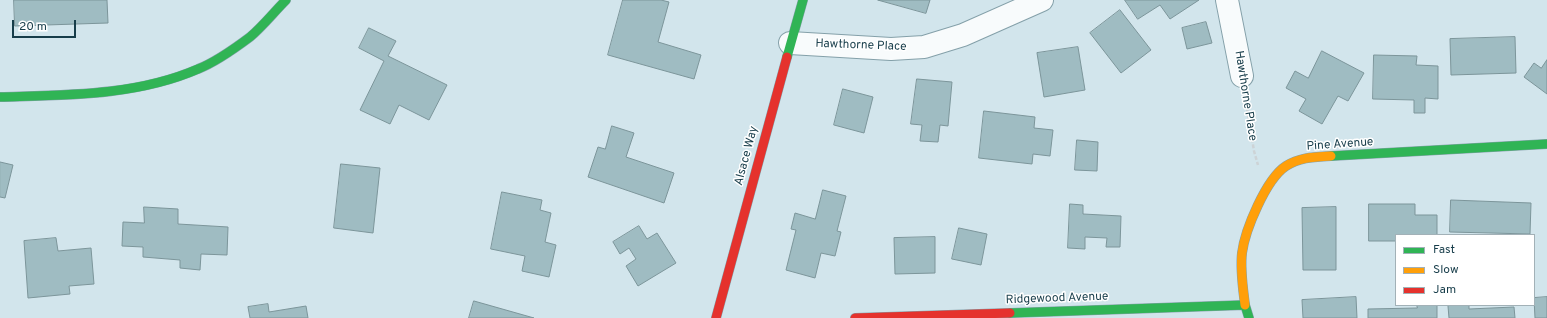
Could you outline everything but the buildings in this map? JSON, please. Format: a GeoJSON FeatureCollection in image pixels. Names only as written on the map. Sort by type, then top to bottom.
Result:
{"type":"FeatureCollection","features":[{"type":"Feature","properties":{"kind":"street"},"geometry":{"type":"LineString","coordinates":[[0,97],[80,94],[129,89],[181,75],[200,68],[230,51],[262,26],[286,0]]}},
{"type":"Feature","properties":{"kind":"street","name":"Alsace Way"},"geometry":{"type":"LineString","coordinates":[[716,318],[803,0]]}},
{"type":"Feature","properties":{"kind":"street","name":"Hawthorne Place"},"geometry":{"type":"LineString","coordinates":[[790,43],[891,49],[924,47],[963,35],[1042,0]]}},
{"type":"Feature","properties":{"kind":"street","name":"Hawthorne Place"},"geometry":{"type":"LineString","coordinates":[[1227,0],[1242,76]]}},
{"type":"Feature","properties":{"kind":"street","name":"Pine Avenue"},"geometry":{"type":"LineString","coordinates":[[1245,305],[1241,274],[1243,246],[1255,212],[1265,191],[1282,168],[1304,158],[1547,144]]}},
{"type":"Feature","properties":{"kind":"street"},"geometry":{"type":"LineString","coordinates":[[1245,305],[1249,318]]}},
{"type":"Feature","properties":{"kind":"street","name":"Ridgewood Avenue"},"geometry":{"type":"LineString","coordinates":[[855,318],[1245,305]]}},
{"type":"Feature","properties":{"kind":"path","name":"Hawthorne Place"},"geometry":{"type":"LineString","coordinates":[[1242,76],[1254,151],[1265,191]]}},
{"type":"Feature","properties":{"kind":"traffic: fast"},"geometry":{"type":"LineString","coordinates":[[0,97],[50,96],[100,92],[126,89],[174,78],[205,66],[231,51],[255,33],[286,0]]}},
{"type":"Feature","properties":{"kind":"traffic: fast"},"geometry":{"type":"LineString","coordinates":[[787,57],[803,0]]}},
{"type":"Feature","properties":{"kind":"traffic: fast"},"geometry":{"type":"LineString","coordinates":[[1331,156],[1547,144]]}},
{"type":"Feature","properties":{"kind":"traffic: fast"},"geometry":{"type":"LineString","coordinates":[[1010,313],[1245,305],[1249,318]]}},
{"type":"Feature","properties":{"kind":"traffic: slow"},"geometry":{"type":"LineString","coordinates":[[1245,305],[1241,259],[1242,253],[1247,232],[1264,193],[1278,173],[1291,163],[1308,158],[1331,156]]}},
{"type":"Feature","properties":{"kind":"traffic: jam"},"geometry":{"type":"LineString","coordinates":[[716,318],[787,57]]}},
{"type":"Feature","properties":{"kind":"traffic: jam"},"geometry":{"type":"LineString","coordinates":[[855,318],[1010,313]]}}]}
